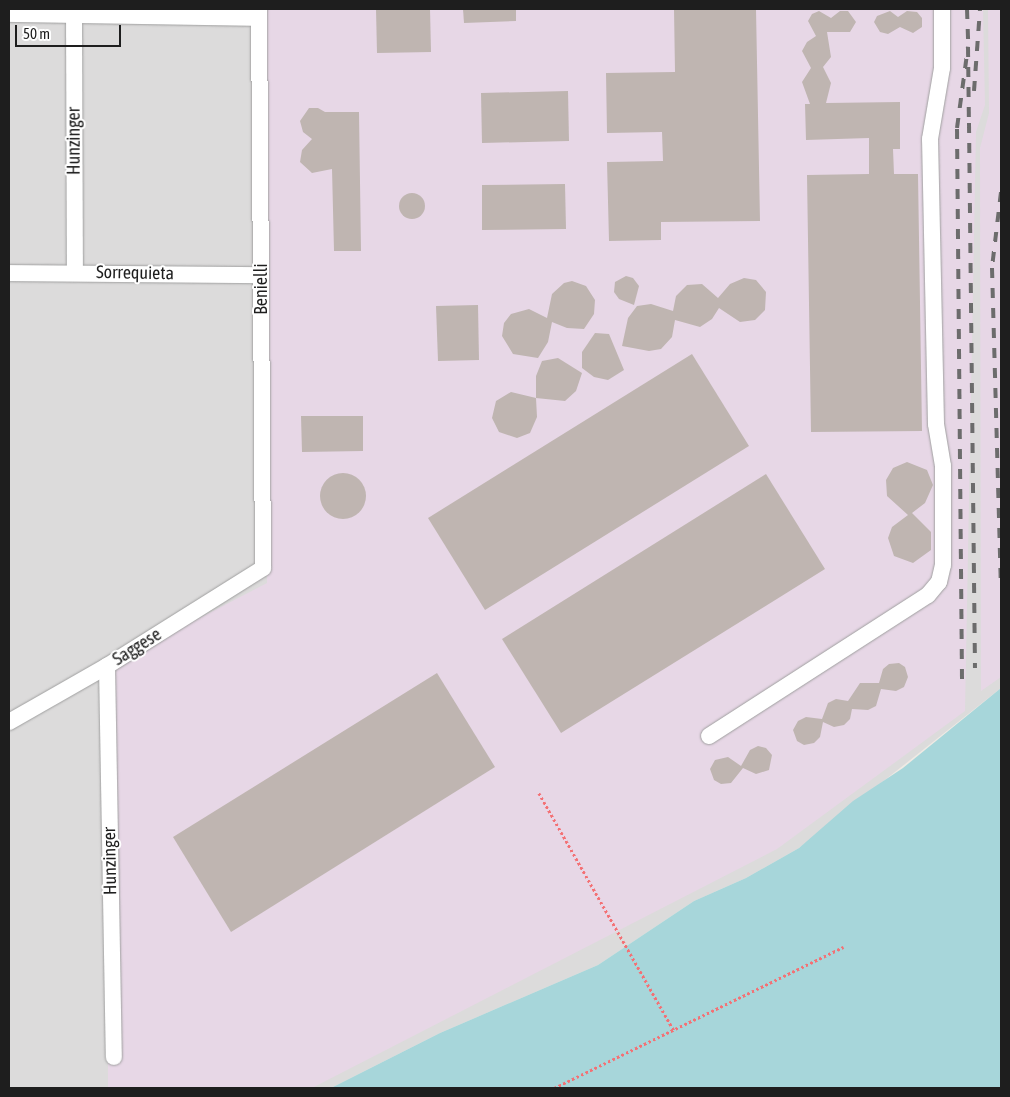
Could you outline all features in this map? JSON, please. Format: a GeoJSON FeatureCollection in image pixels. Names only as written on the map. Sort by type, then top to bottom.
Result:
{"type":"FeatureCollection","features":[{"type":"Feature","properties":{"kind":"street"},"geometry":{"type":"LineString","coordinates":[[708,736],[928,595],[939,582],[943,565],[943,466],[936,424],[930,138],[942,68],[942,9]]}},
{"type":"Feature","properties":{"kind":"street"},"geometry":{"type":"LineString","coordinates":[[9,14],[74,11],[259,13]]}},
{"type":"Feature","properties":{"kind":"street","name":"Hunzinger"},"geometry":{"type":"LineString","coordinates":[[74,11],[75,273]]}},
{"type":"Feature","properties":{"kind":"street","name":"Benielli"},"geometry":{"type":"LineString","coordinates":[[259,13],[263,568]]}},
{"type":"Feature","properties":{"kind":"street","name":"Sorrequieta"},"geometry":{"type":"LineString","coordinates":[[9,273],[261,275]]}},
{"type":"Feature","properties":{"kind":"street","name":"Saggese"},"geometry":{"type":"LineString","coordinates":[[9,722],[107,666],[263,568]]}},
{"type":"Feature","properties":{"kind":"street","name":"Hunzinger"},"geometry":{"type":"LineString","coordinates":[[107,666],[114,1057]]}},
{"type":"Feature","properties":{"kind":"path"},"geometry":{"type":"LineString","coordinates":[[539,793],[674,1031]]}},
{"type":"Feature","properties":{"kind":"path"},"geometry":{"type":"LineString","coordinates":[[554,1088],[843,947]]}},
{"type":"Feature","properties":{"kind":"shaded area"},"geometry":{"type":"Polygon","coordinates":[[[9,9],[1001,9],[1001,688],[799,848],[746,878],[694,901],[598,965],[440,1033],[331,1088],[9,1088],[9,9]]]}},
{"type":"Feature","properties":{"kind":"shaded area"},"geometry":{"type":"Polygon","coordinates":[[[267,9],[983,9],[985,105],[976,132],[965,711],[777,849],[312,1088],[108,1088],[107,666],[267,583],[267,9]]]}},
{"type":"Feature","properties":{"kind":"shaded area"},"geometry":{"type":"Polygon","coordinates":[[[988,9],[1001,9],[1001,677],[981,691],[980,148],[989,113],[988,9]]]}},
{"type":"Feature","properties":{"kind":"water"},"geometry":{"type":"Polygon","coordinates":[[[1001,688],[1001,1088],[331,1088],[440,1033],[598,965],[694,901],[746,878],[799,848],[853,801],[903,768],[1001,688]]]}},
{"type":"Feature","properties":{"kind":"building"},"geometry":{"type":"Polygon","coordinates":[[[376,9],[430,9],[431,52],[377,53],[376,9]]]}},
{"type":"Feature","properties":{"kind":"building"},"geometry":{"type":"Polygon","coordinates":[[[463,9],[516,9],[516,21],[464,23],[463,9]]]}},
{"type":"Feature","properties":{"kind":"building"},"geometry":{"type":"Polygon","coordinates":[[[674,9],[756,9],[760,221],[661,222],[661,240],[609,241],[607,162],[663,161],[662,132],[607,133],[606,73],[675,72],[674,9]]]}},
{"type":"Feature","properties":{"kind":"building"},"geometry":{"type":"Polygon","coordinates":[[[819,11],[831,18],[840,11],[848,11],[856,22],[850,32],[827,32],[831,57],[823,67],[831,83],[826,103],[900,102],[900,149],[893,149],[894,174],[918,174],[922,431],[811,432],[807,175],[869,174],[869,138],[806,140],[805,104],[810,104],[802,82],[811,68],[802,51],[807,42],[816,36],[808,21],[812,14],[819,11]]]}},
{"type":"Feature","properties":{"kind":"building"},"geometry":{"type":"Polygon","coordinates":[[[890,11],[898,17],[907,11],[917,12],[922,18],[922,27],[913,33],[900,27],[888,34],[880,32],[874,22],[877,16],[890,11]]]}},
{"type":"Feature","properties":{"kind":"building"},"geometry":{"type":"Polygon","coordinates":[[[568,91],[569,141],[482,143],[481,93],[568,91]]]}},
{"type":"Feature","properties":{"kind":"building"},"geometry":{"type":"Polygon","coordinates":[[[309,108],[318,108],[325,112],[359,112],[361,251],[334,251],[332,169],[312,173],[300,162],[302,150],[312,139],[303,132],[300,121],[309,108]]]}},
{"type":"Feature","properties":{"kind":"building"},"geometry":{"type":"Polygon","coordinates":[[[565,184],[566,229],[482,230],[482,185],[565,184]]]}},
{"type":"Feature","properties":{"kind":"building"},"geometry":{"type":"Polygon","coordinates":[[[412,193],[421,197],[425,206],[421,215],[412,219],[403,215],[399,206],[403,197],[412,193]]]}},
{"type":"Feature","properties":{"kind":"building"},"geometry":{"type":"Polygon","coordinates":[[[626,276],[633,278],[639,286],[634,305],[619,299],[614,292],[615,282],[626,276]]]}},
{"type":"Feature","properties":{"kind":"building"},"geometry":{"type":"Polygon","coordinates":[[[744,278],[756,280],[766,292],[765,310],[755,320],[740,322],[719,308],[712,319],[700,327],[675,320],[672,337],[661,349],[649,351],[622,346],[628,318],[637,306],[651,304],[673,311],[676,296],[687,285],[702,284],[718,298],[730,284],[744,278]]]}},
{"type":"Feature","properties":{"kind":"building"},"geometry":{"type":"Polygon","coordinates":[[[572,281],[586,286],[595,300],[594,314],[584,329],[567,328],[552,322],[548,342],[538,358],[513,354],[502,336],[504,323],[511,314],[529,309],[547,318],[552,294],[564,283],[572,281]]]}},
{"type":"Feature","properties":{"kind":"building"},"geometry":{"type":"Polygon","coordinates":[[[478,305],[479,360],[438,361],[436,306],[478,305]]]}},
{"type":"Feature","properties":{"kind":"building"},"geometry":{"type":"Polygon","coordinates":[[[595,333],[609,334],[624,370],[608,380],[594,377],[582,368],[582,352],[595,333]]]}},
{"type":"Feature","properties":{"kind":"building"},"geometry":{"type":"Polygon","coordinates":[[[692,354],[749,446],[485,610],[428,518],[692,354]]]}},
{"type":"Feature","properties":{"kind":"building"},"geometry":{"type":"Polygon","coordinates":[[[558,358],[582,373],[576,391],[565,401],[536,398],[536,376],[542,361],[558,358]]]}},
{"type":"Feature","properties":{"kind":"building"},"geometry":{"type":"Polygon","coordinates":[[[511,392],[536,398],[537,417],[530,433],[517,438],[499,432],[492,418],[496,401],[511,392]]]}},
{"type":"Feature","properties":{"kind":"building"},"geometry":{"type":"Polygon","coordinates":[[[301,416],[363,416],[363,451],[302,452],[301,416]]]}},
{"type":"Feature","properties":{"kind":"building"},"geometry":{"type":"Polygon","coordinates":[[[907,462],[927,470],[933,485],[925,503],[912,513],[931,532],[931,550],[913,563],[894,556],[888,538],[892,527],[908,515],[887,496],[886,480],[893,468],[907,462]]]}},
{"type":"Feature","properties":{"kind":"building"},"geometry":{"type":"Polygon","coordinates":[[[339,473],[347,473],[356,477],[362,483],[366,496],[362,509],[356,515],[347,519],[339,519],[330,515],[324,509],[320,500],[320,492],[324,483],[330,477],[339,473]]]}},
{"type":"Feature","properties":{"kind":"building"},"geometry":{"type":"Polygon","coordinates":[[[766,474],[825,569],[561,733],[502,639],[766,474]]]}},
{"type":"Feature","properties":{"kind":"building"},"geometry":{"type":"Polygon","coordinates":[[[899,663],[905,667],[908,677],[904,687],[896,691],[881,689],[876,706],[868,710],[852,709],[850,719],[844,725],[834,727],[823,722],[820,737],[814,743],[804,745],[797,741],[793,730],[798,721],[806,717],[822,719],[828,703],[836,699],[848,701],[860,683],[879,683],[883,669],[889,664],[899,663]]]}},
{"type":"Feature","properties":{"kind":"building"},"geometry":{"type":"Polygon","coordinates":[[[437,673],[495,767],[231,932],[173,837],[437,673]]]}},
{"type":"Feature","properties":{"kind":"building"},"geometry":{"type":"Polygon","coordinates":[[[758,746],[766,748],[772,755],[769,770],[756,774],[743,768],[731,783],[721,784],[714,780],[710,769],[715,760],[728,757],[741,766],[750,750],[758,746]]]}},
{"type":"Feature","properties":{"kind":"railway"},"geometry":{"type":"LineString","coordinates":[[967,9],[968,47]]}},
{"type":"Feature","properties":{"kind":"railway"},"geometry":{"type":"LineString","coordinates":[[974,91],[980,9]]}},
{"type":"Feature","properties":{"kind":"railway"},"geometry":{"type":"LineString","coordinates":[[962,679],[957,128],[968,47],[969,128]]}},
{"type":"Feature","properties":{"kind":"railway"},"geometry":{"type":"LineString","coordinates":[[969,123],[975,668]]}},
{"type":"Feature","properties":{"kind":"railway"},"geometry":{"type":"LineString","coordinates":[[1001,192],[992,268],[1001,585]]}}]}
